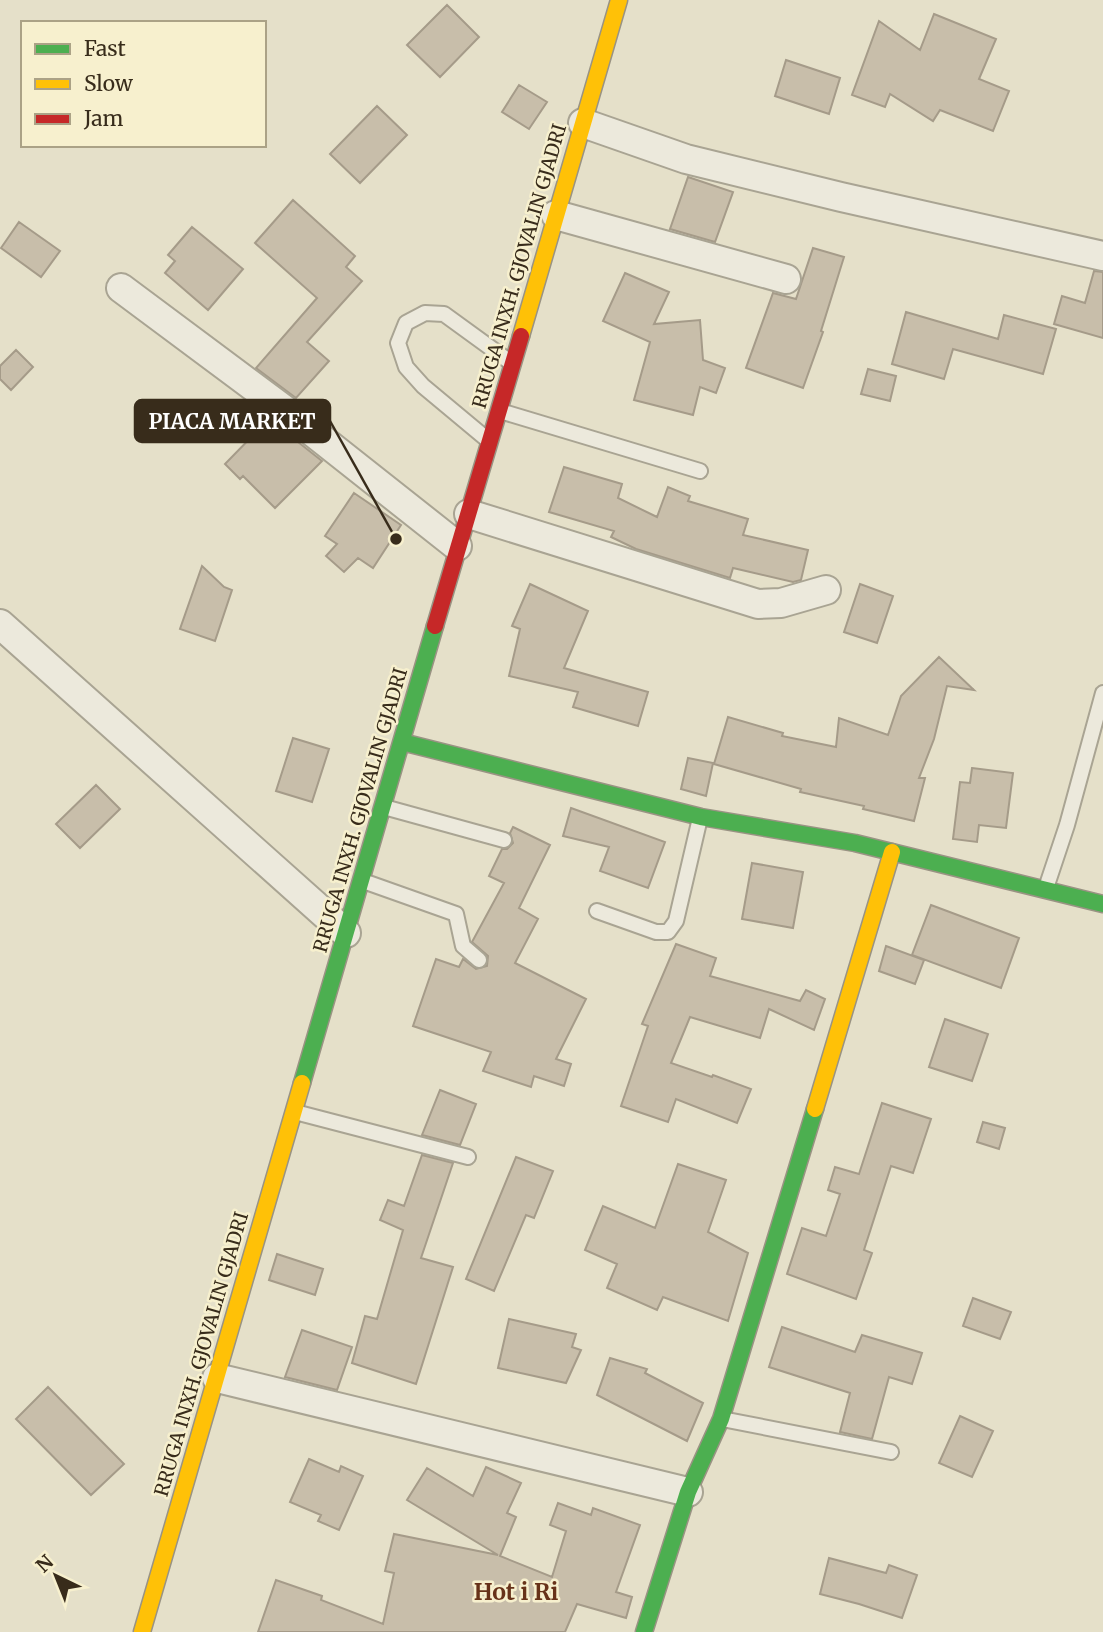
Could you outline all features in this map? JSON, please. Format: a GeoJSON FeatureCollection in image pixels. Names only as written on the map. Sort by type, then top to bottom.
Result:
{"type":"FeatureCollection","features":[{"type":"Feature","properties":{"kind":"main road","name":"RRUGA INXH. GJOVALIN GJADRI"},"geometry":{"type":"LineString","coordinates":[[142,1632],[457,546],[469,514],[619,0]]}},
{"type":"Feature","properties":{"kind":"main road"},"geometry":{"type":"LineString","coordinates":[[402,742],[701,817],[892,852],[1103,904]]}},
{"type":"Feature","properties":{"kind":"main road"},"geometry":{"type":"LineString","coordinates":[[644,1632],[688,1492],[721,1419],[892,852]]}},
{"type":"Feature","properties":{"kind":"street"},"geometry":{"type":"LineString","coordinates":[[583,123],[686,159],[1103,256]]}},
{"type":"Feature","properties":{"kind":"street"},"geometry":{"type":"LineString","coordinates":[[556,215],[786,279]]}},
{"type":"Feature","properties":{"kind":"street"},"geometry":{"type":"LineString","coordinates":[[121,288],[290,414],[457,546]]}},
{"type":"Feature","properties":{"kind":"street"},"geometry":{"type":"LineString","coordinates":[[469,514],[758,604],[781,603],[826,590]]}},
{"type":"Feature","properties":{"kind":"street"},"geometry":{"type":"LineString","coordinates":[[0,624],[346,933]]}},
{"type":"Feature","properties":{"kind":"street"},"geometry":{"type":"LineString","coordinates":[[216,1378],[688,1492]]}},
{"type":"Feature","properties":{"kind":"lane"},"geometry":{"type":"LineString","coordinates":[[490,442],[423,386],[406,367],[398,343],[406,323],[425,313],[444,314],[513,363]]}},
{"type":"Feature","properties":{"kind":"lane"},"geometry":{"type":"LineString","coordinates":[[499,411],[700,471]]}},
{"type":"Feature","properties":{"kind":"lane"},"geometry":{"type":"LineString","coordinates":[[1046,890],[1067,825],[1103,693]]}},
{"type":"Feature","properties":{"kind":"lane"},"geometry":{"type":"LineString","coordinates":[[383,807],[504,839]]}},
{"type":"Feature","properties":{"kind":"lane"},"geometry":{"type":"LineString","coordinates":[[597,911],[656,932],[668,932],[676,921],[701,817]]}},
{"type":"Feature","properties":{"kind":"lane"},"geometry":{"type":"LineString","coordinates":[[361,881],[456,914],[463,946],[479,960]]}},
{"type":"Feature","properties":{"kind":"lane"},"geometry":{"type":"LineString","coordinates":[[294,1112],[468,1157]]}},
{"type":"Feature","properties":{"kind":"lane"},"geometry":{"type":"LineString","coordinates":[[721,1419],[891,1452]]}},
{"type":"Feature","properties":{"kind":"building"},"geometry":{"type":"Polygon","coordinates":[[[447,5],[479,37],[440,77],[407,45],[447,5]]]}},
{"type":"Feature","properties":{"kind":"building"},"geometry":{"type":"Polygon","coordinates":[[[934,14],[996,39],[979,79],[1009,91],[993,131],[940,110],[933,121],[890,94],[885,107],[852,95],[879,21],[920,50],[934,14]]]}},
{"type":"Feature","properties":{"kind":"building"},"geometry":{"type":"Polygon","coordinates":[[[786,60],[840,78],[829,114],[775,96],[786,60]]]}},
{"type":"Feature","properties":{"kind":"building"},"geometry":{"type":"Polygon","coordinates":[[[519,85],[547,102],[529,129],[502,112],[519,85]]]}},
{"type":"Feature","properties":{"kind":"building"},"geometry":{"type":"Polygon","coordinates":[[[377,106],[407,135],[360,183],[330,154],[377,106]]]}},
{"type":"Feature","properties":{"kind":"building"},"geometry":{"type":"Polygon","coordinates":[[[688,177],[733,192],[715,242],[670,229],[688,177]]]}},
{"type":"Feature","properties":{"kind":"building"},"geometry":{"type":"Polygon","coordinates":[[[293,200],[355,256],[346,267],[362,281],[307,342],[329,361],[296,398],[256,368],[317,298],[255,243],[293,200]]]}},
{"type":"Feature","properties":{"kind":"building"},"geometry":{"type":"Polygon","coordinates":[[[19,222],[60,251],[41,277],[1,248],[19,222]]]}},
{"type":"Feature","properties":{"kind":"building"},"geometry":{"type":"Polygon","coordinates":[[[192,227],[243,269],[208,310],[165,273],[175,261],[168,255],[192,227]]]}},
{"type":"Feature","properties":{"kind":"building"},"geometry":{"type":"Polygon","coordinates":[[[813,248],[844,257],[821,331],[823,332],[803,388],[746,368],[773,293],[796,299],[813,248]]]}},
{"type":"Feature","properties":{"kind":"building"},"geometry":{"type":"Polygon","coordinates":[[[1094,271],[1103,272],[1103,338],[1054,324],[1062,296],[1085,303],[1094,271]]]}},
{"type":"Feature","properties":{"kind":"building"},"geometry":{"type":"Polygon","coordinates":[[[625,273],[669,292],[654,324],[700,320],[703,360],[725,368],[716,393],[700,387],[693,415],[634,400],[650,342],[603,321],[625,273]]]}},
{"type":"Feature","properties":{"kind":"building"},"geometry":{"type":"Polygon","coordinates":[[[906,312],[998,339],[1004,315],[1056,329],[1043,374],[953,349],[944,379],[892,364],[906,312]]]}},
{"type":"Feature","properties":{"kind":"building"},"geometry":{"type":"Polygon","coordinates":[[[16,350],[33,367],[11,390],[0,379],[0,366],[16,350]]]}},
{"type":"Feature","properties":{"kind":"building"},"geometry":{"type":"Polygon","coordinates":[[[868,369],[896,376],[890,401],[861,394],[868,369]]]}},
{"type":"Feature","properties":{"kind":"building"},"geometry":{"type":"Polygon","coordinates":[[[269,419],[322,461],[275,508],[243,476],[240,479],[225,464],[269,419]]]}},
{"type":"Feature","properties":{"kind":"building"},"geometry":{"type":"Polygon","coordinates":[[[564,467],[622,484],[618,498],[657,517],[668,487],[690,496],[688,501],[748,519],[743,535],[808,550],[801,580],[793,582],[733,568],[730,578],[636,549],[611,537],[614,531],[549,512],[564,467]]]}},
{"type":"Feature","properties":{"kind":"building"},"geometry":{"type":"Polygon","coordinates":[[[354,493],[401,525],[373,568],[358,558],[344,572],[326,556],[337,544],[325,536],[354,493]]]}},
{"type":"Feature","properties":{"kind":"building"},"geometry":{"type":"Polygon","coordinates":[[[202,566],[224,587],[232,590],[215,641],[180,629],[202,566]]]}},
{"type":"Feature","properties":{"kind":"building"},"geometry":{"type":"Polygon","coordinates":[[[530,584],[588,611],[564,668],[648,692],[638,726],[573,707],[578,692],[509,676],[520,629],[512,626],[530,584]]]}},
{"type":"Feature","properties":{"kind":"building"},"geometry":{"type":"Polygon","coordinates":[[[860,584],[893,596],[877,643],[844,632],[860,584]]]}},
{"type":"Feature","properties":{"kind":"building"},"geometry":{"type":"Polygon","coordinates":[[[939,657],[974,690],[947,686],[934,739],[919,778],[925,778],[914,821],[863,809],[864,806],[800,792],[801,789],[714,764],[728,717],[783,733],[782,736],[836,747],[839,718],[888,735],[901,696],[939,657]]]}},
{"type":"Feature","properties":{"kind":"building"},"geometry":{"type":"Polygon","coordinates":[[[293,738],[329,749],[312,802],[276,791],[293,738]]]}},
{"type":"Feature","properties":{"kind":"building"},"geometry":{"type":"Polygon","coordinates":[[[688,758],[713,763],[706,796],[681,789],[688,758]]]}},
{"type":"Feature","properties":{"kind":"building"},"geometry":{"type":"Polygon","coordinates":[[[972,768],[1013,773],[1006,828],[979,825],[977,842],[953,839],[960,782],[970,783],[972,768]]]}},
{"type":"Feature","properties":{"kind":"building"},"geometry":{"type":"Polygon","coordinates":[[[96,785],[120,809],[80,848],[56,824],[96,785]]]}},
{"type":"Feature","properties":{"kind":"building"},"geometry":{"type":"Polygon","coordinates":[[[571,808],[665,842],[648,888],[600,871],[609,847],[563,836],[571,808]]]}},
{"type":"Feature","properties":{"kind":"building"},"geometry":{"type":"Polygon","coordinates":[[[513,827],[550,845],[519,908],[538,919],[515,963],[586,999],[556,1059],[571,1064],[564,1086],[534,1076],[531,1087],[483,1071],[491,1052],[413,1026],[436,959],[459,967],[463,959],[476,969],[487,966],[488,956],[472,942],[504,883],[489,876],[502,849],[507,849],[513,843],[510,833],[513,827]]]}},
{"type":"Feature","properties":{"kind":"building"},"geometry":{"type":"Polygon","coordinates":[[[752,863],[803,872],[793,928],[742,919],[752,863]]]}},
{"type":"Feature","properties":{"kind":"building"},"geometry":{"type":"Polygon","coordinates":[[[931,905],[1019,938],[1001,988],[912,955],[931,905]]]}},
{"type":"Feature","properties":{"kind":"building"},"geometry":{"type":"Polygon","coordinates":[[[676,944],[716,958],[710,976],[800,1001],[806,990],[825,999],[814,1030],[769,1009],[760,1038],[690,1017],[671,1063],[751,1089],[737,1123],[676,1099],[668,1122],[621,1106],[648,1026],[642,1024],[676,944]]]}},
{"type":"Feature","properties":{"kind":"building"},"geometry":{"type":"Polygon","coordinates":[[[886,946],[924,960],[915,984],[879,971],[886,946]]]}},
{"type":"Feature","properties":{"kind":"building"},"geometry":{"type":"Polygon","coordinates":[[[945,1019],[988,1034],[972,1081],[929,1067],[945,1019]]]}},
{"type":"Feature","properties":{"kind":"building"},"geometry":{"type":"Polygon","coordinates":[[[440,1090],[476,1104],[460,1145],[422,1135],[440,1090]]]}},
{"type":"Feature","properties":{"kind":"building"},"geometry":{"type":"Polygon","coordinates":[[[882,1103],[931,1119],[913,1173],[891,1166],[864,1250],[872,1253],[856,1299],[787,1274],[802,1228],[826,1236],[840,1194],[828,1190],[835,1167],[859,1174],[882,1103]]]}},
{"type":"Feature","properties":{"kind":"building"},"geometry":{"type":"Polygon","coordinates":[[[983,1122],[1005,1128],[999,1149],[977,1142],[983,1122]]]}},
{"type":"Feature","properties":{"kind":"building"},"geometry":{"type":"Polygon","coordinates":[[[422,1155],[453,1163],[421,1258],[453,1267],[416,1384],[352,1363],[365,1316],[377,1319],[403,1230],[380,1220],[388,1200],[404,1206],[422,1155]]]}},
{"type":"Feature","properties":{"kind":"building"},"geometry":{"type":"Polygon","coordinates":[[[516,1157],[553,1171],[534,1218],[526,1215],[494,1291],[466,1279],[516,1157]]]}},
{"type":"Feature","properties":{"kind":"building"},"geometry":{"type":"Polygon","coordinates":[[[678,1164],[726,1180],[708,1232],[748,1253],[728,1321],[663,1297],[657,1310],[607,1288],[617,1264],[585,1250],[603,1206],[655,1228],[678,1164]]]}},
{"type":"Feature","properties":{"kind":"building"},"geometry":{"type":"Polygon","coordinates":[[[277,1254],[323,1269],[315,1295],[269,1280],[277,1254]]]}},
{"type":"Feature","properties":{"kind":"building"},"geometry":{"type":"Polygon","coordinates":[[[973,1298],[1011,1312],[1000,1339],[963,1326],[973,1298]]]}},
{"type":"Feature","properties":{"kind":"building"},"geometry":{"type":"Polygon","coordinates":[[[509,1319],[576,1334],[572,1347],[581,1350],[566,1383],[498,1368],[509,1319]]]}},
{"type":"Feature","properties":{"kind":"building"},"geometry":{"type":"Polygon","coordinates":[[[782,1327],[855,1352],[862,1335],[922,1353],[912,1384],[889,1377],[872,1439],[840,1432],[850,1393],[769,1367],[782,1327]]]}},
{"type":"Feature","properties":{"kind":"building"},"geometry":{"type":"Polygon","coordinates":[[[302,1330],[352,1347],[337,1390],[285,1377],[302,1330]]]}},
{"type":"Feature","properties":{"kind":"building"},"geometry":{"type":"Polygon","coordinates":[[[610,1358],[647,1369],[645,1373],[703,1403],[687,1441],[597,1395],[610,1358]]]}},
{"type":"Feature","properties":{"kind":"building"},"geometry":{"type":"Polygon","coordinates":[[[48,1387],[124,1464],[91,1495],[16,1419],[48,1387]]]}},
{"type":"Feature","properties":{"kind":"building"},"geometry":{"type":"Polygon","coordinates":[[[960,1416],[993,1431],[972,1477],[939,1463],[960,1416]]]}},
{"type":"Feature","properties":{"kind":"building"},"geometry":{"type":"Polygon","coordinates":[[[309,1459],[339,1472],[341,1466],[363,1476],[339,1530],[318,1521],[321,1515],[290,1502],[309,1459]]]}},
{"type":"Feature","properties":{"kind":"building"},"geometry":{"type":"Polygon","coordinates":[[[486,1467],[521,1483],[507,1513],[516,1517],[500,1556],[552,1577],[566,1531],[550,1525],[558,1503],[591,1515],[593,1508],[640,1525],[616,1592],[632,1597],[626,1618],[577,1604],[565,1632],[258,1632],[276,1580],[322,1596],[321,1600],[383,1624],[394,1573],[385,1571],[394,1534],[498,1555],[407,1500],[427,1468],[473,1496],[486,1467]]]}},
{"type":"Feature","properties":{"kind":"building"},"geometry":{"type":"Polygon","coordinates":[[[829,1558],[886,1573],[889,1565],[917,1575],[902,1618],[820,1594],[829,1558]]]}},
{"type":"Feature","properties":{"kind":"traffic: fast"},"geometry":{"type":"LineString","coordinates":[[302,1083],[435,626]]}},
{"type":"Feature","properties":{"kind":"traffic: fast"},"geometry":{"type":"LineString","coordinates":[[402,742],[701,817],[855,843],[1103,904]]}},
{"type":"Feature","properties":{"kind":"traffic: fast"},"geometry":{"type":"LineString","coordinates":[[644,1632],[688,1492],[721,1419],[815,1109]]}},
{"type":"Feature","properties":{"kind":"traffic: slow"},"geometry":{"type":"LineString","coordinates":[[521,336],[619,0]]}},
{"type":"Feature","properties":{"kind":"traffic: slow"},"geometry":{"type":"LineString","coordinates":[[815,1109],[892,852]]}},
{"type":"Feature","properties":{"kind":"traffic: slow"},"geometry":{"type":"LineString","coordinates":[[142,1632],[302,1083]]}},
{"type":"Feature","properties":{"kind":"traffic: jam"},"geometry":{"type":"LineString","coordinates":[[435,626],[521,336]]}},
{"type":"Feature","properties":{"kind":"place","name":"PIACA MARKET"},"geometry":{"type":"Point","coordinates":[396,539]}},
{"type":"Feature","properties":{"kind":"district","name":"Hot i Ri"},"geometry":{"type":"Point","coordinates":[516,1591]}}]}
